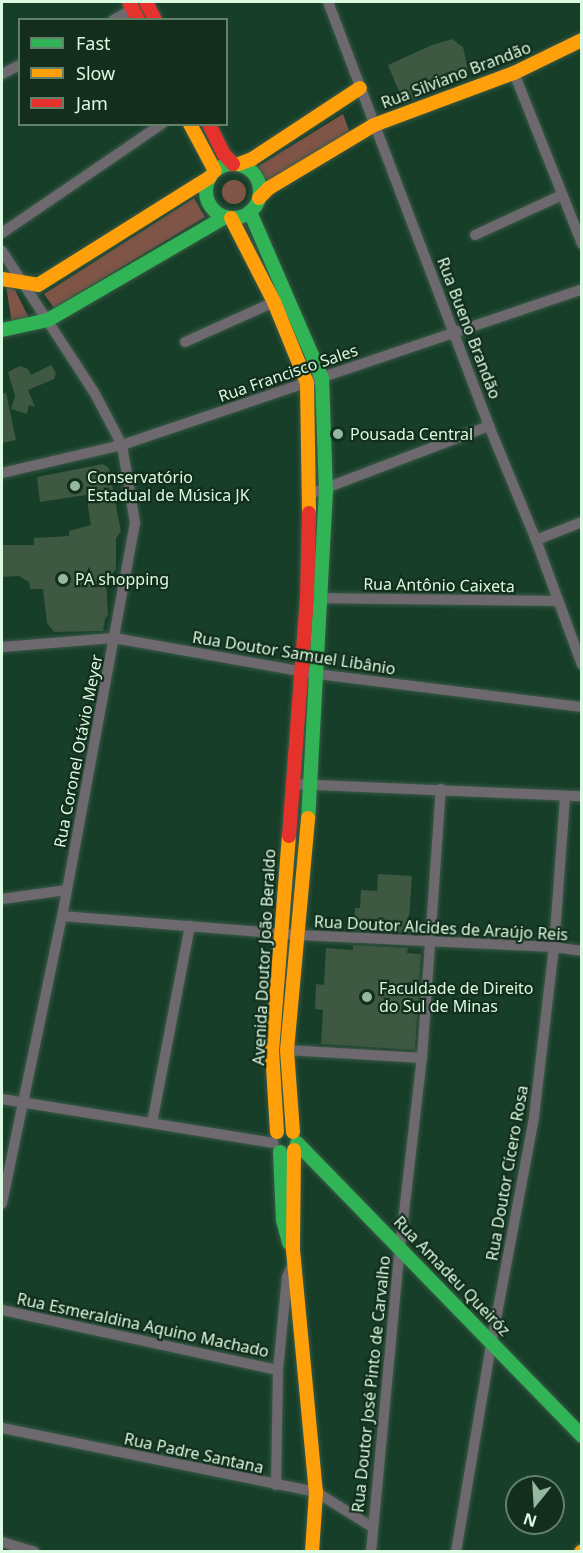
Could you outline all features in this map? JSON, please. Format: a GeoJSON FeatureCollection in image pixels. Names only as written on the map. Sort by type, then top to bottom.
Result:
{"type":"FeatureCollection","features":[{"type":"Feature","properties":{"kind":"street"},"geometry":{"type":"LineString","coordinates":[[117,18],[147,2],[154,18]]}},
{"type":"Feature","properties":{"kind":"street","name":"Rua Bueno Brandão"},"geometry":{"type":"LineString","coordinates":[[328,2],[489,426],[536,540],[556,601],[576,632],[582,665]]}},
{"type":"Feature","properties":{"kind":"street","name":"Rua Silviano Brandão"},"geometry":{"type":"LineString","coordinates":[[259,198],[269,188],[374,125],[514,73],[582,40]]}},
{"type":"Feature","properties":{"kind":"street"},"geometry":{"type":"LineString","coordinates":[[2,74],[18,66]]}},
{"type":"Feature","properties":{"kind":"street"},"geometry":{"type":"LineString","coordinates":[[514,73],[582,244]]}},
{"type":"Feature","properties":{"kind":"street"},"geometry":{"type":"LineString","coordinates":[[2,279],[38,285],[212,174],[252,159],[360,88]]}},
{"type":"Feature","properties":{"kind":"street"},"geometry":{"type":"LineString","coordinates":[[2,233],[159,126]]}},
{"type":"Feature","properties":{"kind":"street"},"geometry":{"type":"LineString","coordinates":[[191,126],[212,174],[206,189],[208,201],[214,210],[228,217]]}},
{"type":"Feature","properties":{"kind":"street"},"geometry":{"type":"LineString","coordinates":[[2,330],[48,320],[228,217],[250,212],[259,198],[256,177],[249,169],[236,164],[223,153],[209,126]]}},
{"type":"Feature","properties":{"kind":"street"},"geometry":{"type":"LineString","coordinates":[[475,236],[562,195]]}},
{"type":"Feature","properties":{"kind":"street","name":"Avenida Doutor João Beraldo"},"geometry":{"type":"LineString","coordinates":[[250,212],[322,378],[326,490],[321,598],[299,935],[287,1050],[295,1141],[293,1256],[316,1492],[312,1551]]}},
{"type":"Feature","properties":{"kind":"street","name":"Avenida Doutor João Beraldo"},"geometry":{"type":"LineString","coordinates":[[228,217],[274,302],[307,383],[310,494],[307,598],[291,784],[283,934],[272,1052],[284,1226],[293,1256],[287,1277],[278,1370],[276,1485]]}},
{"type":"Feature","properties":{"kind":"street","name":"Rua Coronel Otávio Meyer"},"geometry":{"type":"LineString","coordinates":[[2,251],[94,392],[122,445],[135,523],[62,916],[2,1204]]}},
{"type":"Feature","properties":{"kind":"street","name":"Rua Francisco Sales"},"geometry":{"type":"LineString","coordinates":[[2,473],[122,445],[582,289]]}},
{"type":"Feature","properties":{"kind":"street"},"geometry":{"type":"LineString","coordinates":[[185,342],[274,302]]}},
{"type":"Feature","properties":{"kind":"street"},"geometry":{"type":"LineString","coordinates":[[310,494],[326,490],[489,426]]}},
{"type":"Feature","properties":{"kind":"street"},"geometry":{"type":"LineString","coordinates":[[536,540],[582,522]]}},
{"type":"Feature","properties":{"kind":"street"},"geometry":{"type":"LineString","coordinates":[[307,598],[321,598]]}},
{"type":"Feature","properties":{"kind":"street","name":"Rua Antônio Caixeta"},"geometry":{"type":"LineString","coordinates":[[321,598],[556,601]]}},
{"type":"Feature","properties":{"kind":"street","name":"Rua Doutor Samuel Libânio"},"geometry":{"type":"LineString","coordinates":[[2,647],[114,638],[301,672],[582,707]]}},
{"type":"Feature","properties":{"kind":"street"},"geometry":{"type":"LineString","coordinates":[[291,784],[582,795]]}},
{"type":"Feature","properties":{"kind":"street","name":"Rua Doutor José Pinto de Carvalho"},"geometry":{"type":"LineString","coordinates":[[371,1551],[400,1247],[422,1058],[432,942],[441,789]]}},
{"type":"Feature","properties":{"kind":"street","name":"Rua Doutor Cícero Rosa"},"geometry":{"type":"LineString","coordinates":[[456,1551],[492,1340],[534,1117],[554,947],[565,796]]}},
{"type":"Feature","properties":{"kind":"street"},"geometry":{"type":"LineString","coordinates":[[2,899],[66,890]]}},
{"type":"Feature","properties":{"kind":"street","name":"Rua Doutor Alcides de Araújo Reis"},"geometry":{"type":"LineString","coordinates":[[62,916],[283,934],[554,947],[582,951]]}},
{"type":"Feature","properties":{"kind":"street"},"geometry":{"type":"LineString","coordinates":[[152,1123],[190,926]]}},
{"type":"Feature","properties":{"kind":"street"},"geometry":{"type":"LineString","coordinates":[[287,1050],[422,1058]]}},
{"type":"Feature","properties":{"kind":"street"},"geometry":{"type":"LineString","coordinates":[[2,1099],[277,1142],[287,1154],[295,1141],[285,1129],[277,1142]]}},
{"type":"Feature","properties":{"kind":"street","name":"Rua Amadeu Queiróz"},"geometry":{"type":"LineString","coordinates":[[295,1141],[492,1340],[581,1435]]}},
{"type":"Feature","properties":{"kind":"street","name":"Rua Esmeraldina Aquino Machado"},"geometry":{"type":"LineString","coordinates":[[2,1310],[278,1370]]}},
{"type":"Feature","properties":{"kind":"street","name":"Rua Padre Santana"},"geometry":{"type":"LineString","coordinates":[[2,1428],[316,1492],[372,1527]]}},
{"type":"Feature","properties":{"kind":"street"},"geometry":{"type":"LineString","coordinates":[[2,1542],[34,1551]]}},
{"type":"Feature","properties":{"kind":"shaded area"},"geometry":{"type":"Polygon","coordinates":[[[343,114],[350,133],[266,182],[257,167],[343,114]]]}},
{"type":"Feature","properties":{"kind":"shaded area"},"geometry":{"type":"Polygon","coordinates":[[[229,180],[239,180],[246,187],[246,197],[239,204],[229,204],[222,197],[222,187],[229,180]]]}},
{"type":"Feature","properties":{"kind":"shaded area"},"geometry":{"type":"Polygon","coordinates":[[[194,198],[205,217],[54,308],[44,294],[194,198]]]}},
{"type":"Feature","properties":{"kind":"shaded area"},"geometry":{"type":"Polygon","coordinates":[[[12,284],[30,320],[12,324],[6,285],[12,284]]]}},
{"type":"Feature","properties":{"kind":"building"},"geometry":{"type":"Polygon","coordinates":[[[452,39],[463,47],[469,75],[404,104],[388,65],[432,45],[452,39]]]}},
{"type":"Feature","properties":{"kind":"building"},"geometry":{"type":"Polygon","coordinates":[[[51,365],[56,373],[54,379],[28,390],[35,407],[29,405],[27,414],[11,409],[15,396],[8,372],[20,366],[28,369],[31,375],[51,365]]]}},
{"type":"Feature","properties":{"kind":"building"},"geometry":{"type":"Polygon","coordinates":[[[6,393],[16,440],[2,443],[2,394],[6,393]]]}},
{"type":"Feature","properties":{"kind":"building","name":"PA shopping"},"geometry":{"type":"Polygon","coordinates":[[[103,464],[109,468],[121,532],[116,538],[116,569],[106,582],[108,615],[103,631],[54,632],[47,623],[43,589],[30,589],[29,582],[19,576],[2,577],[2,545],[34,545],[34,538],[69,536],[69,531],[91,525],[86,495],[40,502],[37,477],[103,464]]]}},
{"type":"Feature","properties":{"kind":"building"},"geometry":{"type":"Polygon","coordinates":[[[378,874],[412,876],[408,933],[354,930],[355,908],[360,908],[361,890],[377,891],[378,874]]]}},
{"type":"Feature","properties":{"kind":"building","name":"Faculdade de Direito do Sul de Minas"},"geometry":{"type":"Polygon","coordinates":[[[353,945],[408,948],[407,953],[421,954],[415,1050],[321,1044],[323,1010],[315,1009],[316,984],[324,985],[326,948],[353,950],[353,945]]]}},
{"type":"Feature","properties":{"kind":"traffic: fast"},"geometry":{"type":"LineString","coordinates":[[233,164],[243,166],[252,172],[258,181],[260,191],[258,201],[252,210],[243,216],[233,218],[223,216],[214,210],[208,201],[206,191],[208,181],[214,172],[223,166],[233,164]]}},
{"type":"Feature","properties":{"kind":"traffic: fast"},"geometry":{"type":"LineString","coordinates":[[250,212],[322,378],[326,490],[308,818]]}},
{"type":"Feature","properties":{"kind":"traffic: fast"},"geometry":{"type":"LineString","coordinates":[[2,330],[48,320],[225,217]]}},
{"type":"Feature","properties":{"kind":"traffic: fast"},"geometry":{"type":"LineString","coordinates":[[297,1143],[582,1436]]}},
{"type":"Feature","properties":{"kind":"traffic: fast"},"geometry":{"type":"LineString","coordinates":[[280,1152],[283,1220],[289,1243]]}},
{"type":"Feature","properties":{"kind":"traffic: slow"},"geometry":{"type":"LineString","coordinates":[[259,198],[269,188],[374,125],[514,73],[582,40]]}},
{"type":"Feature","properties":{"kind":"traffic: slow"},"geometry":{"type":"LineString","coordinates":[[239,164],[252,159],[360,88]]}},
{"type":"Feature","properties":{"kind":"traffic: slow"},"geometry":{"type":"LineString","coordinates":[[191,126],[215,171]]}},
{"type":"Feature","properties":{"kind":"traffic: slow"},"geometry":{"type":"LineString","coordinates":[[2,279],[38,285],[210,177]]}},
{"type":"Feature","properties":{"kind":"traffic: slow"},"geometry":{"type":"LineString","coordinates":[[231,218],[274,302],[307,383],[309,513]]}},
{"type":"Feature","properties":{"kind":"traffic: slow"},"geometry":{"type":"LineString","coordinates":[[293,1132],[287,1050],[308,818]]}},
{"type":"Feature","properties":{"kind":"traffic: slow"},"geometry":{"type":"LineString","coordinates":[[277,1132],[272,1051],[289,836]]}},
{"type":"Feature","properties":{"kind":"traffic: slow"},"geometry":{"type":"LineString","coordinates":[[294,1150],[293,1250],[316,1492],[312,1552]]}},
{"type":"Feature","properties":{"kind":"traffic: jam"},"geometry":{"type":"LineString","coordinates":[[129,2],[137,18]]}},
{"type":"Feature","properties":{"kind":"traffic: jam"},"geometry":{"type":"LineString","coordinates":[[146,2],[154,18]]}},
{"type":"Feature","properties":{"kind":"traffic: jam"},"geometry":{"type":"LineString","coordinates":[[210,126],[223,153],[233,164]]}},
{"type":"Feature","properties":{"kind":"traffic: jam"},"geometry":{"type":"LineString","coordinates":[[289,836],[307,598],[309,513]]}},
{"type":"Feature","properties":{"kind":"place","name":"Pousada Central"},"geometry":{"type":"Point","coordinates":[338,434]}},
{"type":"Feature","properties":{"kind":"place","name":"Conservatório Estadual de Música JK"},"geometry":{"type":"Point","coordinates":[75,486]}},
{"type":"Feature","properties":{"kind":"place","name":"PA shopping"},"geometry":{"type":"Point","coordinates":[63,579]}},
{"type":"Feature","properties":{"kind":"place","name":"Faculdade de Direito do Sul de Minas"},"geometry":{"type":"Point","coordinates":[367,997]}}]}
